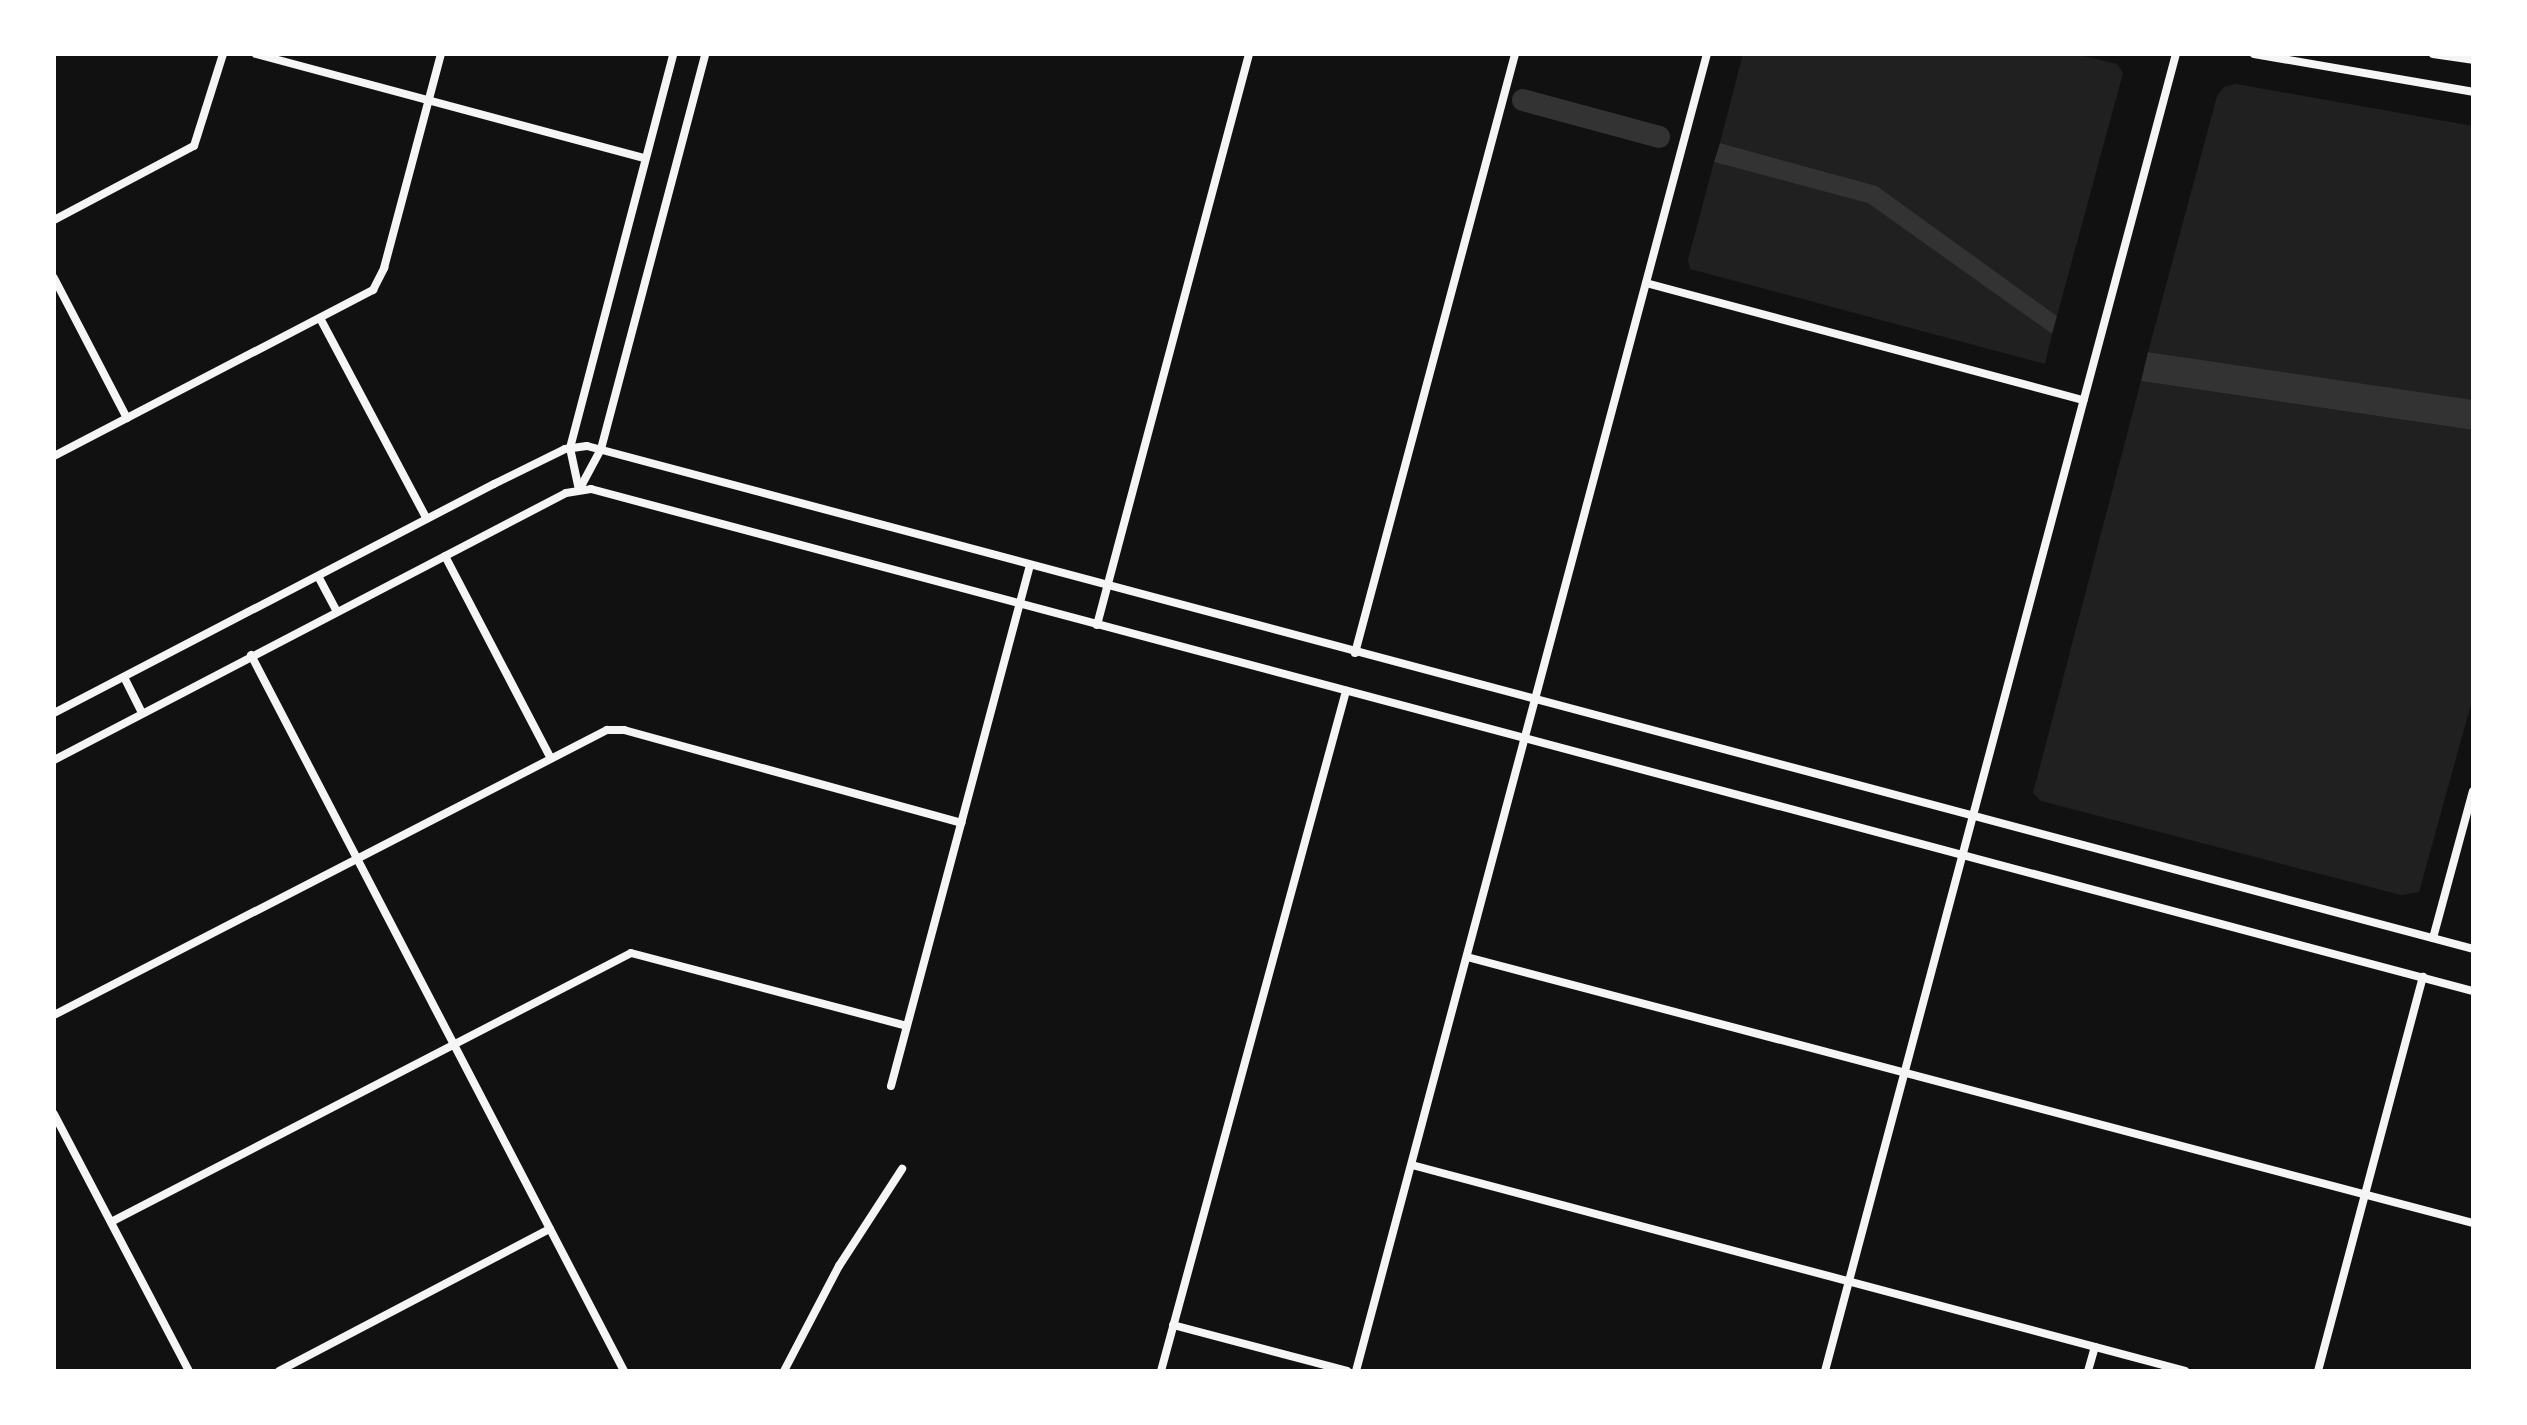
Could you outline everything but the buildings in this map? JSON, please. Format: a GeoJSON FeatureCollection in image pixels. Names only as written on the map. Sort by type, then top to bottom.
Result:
{"type":"FeatureCollection","features":[{"type":"Feature","properties":{"kind":"street"},"geometry":{"type":"LineString","coordinates":[[54,220],[194,146],[223,54]]}},
{"type":"Feature","properties":{"kind":"street"},"geometry":{"type":"LineString","coordinates":[[256,54],[645,158]]}},
{"type":"Feature","properties":{"kind":"street"},"geometry":{"type":"LineString","coordinates":[[54,456],[321,320],[373,290],[380,279],[441,54]]}},
{"type":"Feature","properties":{"kind":"street"},"geometry":{"type":"LineString","coordinates":[[579,490],[570,448],[673,54]]}},
{"type":"Feature","properties":{"kind":"street"},"geometry":{"type":"LineString","coordinates":[[579,490],[601,449],[705,54]]}},
{"type":"Feature","properties":{"kind":"street"},"geometry":{"type":"LineString","coordinates":[[1097,625],[1249,54]]}},
{"type":"Feature","properties":{"kind":"street"},"geometry":{"type":"LineString","coordinates":[[1355,653],[1515,54]]}},
{"type":"Feature","properties":{"kind":"street"},"geometry":{"type":"LineString","coordinates":[[1356,1371],[1707,54]]}},
{"type":"Feature","properties":{"kind":"street"},"geometry":{"type":"LineString","coordinates":[[1825,1371],[1907,1073],[2176,54]]}},
{"type":"Feature","properties":{"kind":"street"},"geometry":{"type":"LineString","coordinates":[[2254,54],[2473,92]]}},
{"type":"Feature","properties":{"kind":"street"},"geometry":{"type":"LineString","coordinates":[[2433,54],[2473,60]]}},
{"type":"Feature","properties":{"kind":"street"},"geometry":{"type":"LineString","coordinates":[[54,278],[127,418]]}},
{"type":"Feature","properties":{"kind":"street"},"geometry":{"type":"LineString","coordinates":[[1646,283],[2084,400]]}},
{"type":"Feature","properties":{"kind":"street"},"geometry":{"type":"LineString","coordinates":[[321,320],[427,519]]}},
{"type":"Feature","properties":{"kind":"street"},"geometry":{"type":"LineString","coordinates":[[54,713],[570,448],[601,449],[1535,702],[2473,949]]}},
{"type":"Feature","properties":{"kind":"street"},"geometry":{"type":"LineString","coordinates":[[54,760],[445,556],[579,490],[600,490],[1525,741],[2473,991]]}},
{"type":"Feature","properties":{"kind":"street"},"geometry":{"type":"LineString","coordinates":[[445,556],[550,757]]}},
{"type":"Feature","properties":{"kind":"street"},"geometry":{"type":"LineString","coordinates":[[891,1086],[1030,565]]}},
{"type":"Feature","properties":{"kind":"street"},"geometry":{"type":"LineString","coordinates":[[318,576],[337,611]]}},
{"type":"Feature","properties":{"kind":"street"},"geometry":{"type":"LineString","coordinates":[[251,655],[450,1043],[624,1371]]}},
{"type":"Feature","properties":{"kind":"street"},"geometry":{"type":"LineString","coordinates":[[124,677],[142,713]]}},
{"type":"Feature","properties":{"kind":"street"},"geometry":{"type":"LineString","coordinates":[[1161,1371],[1346,691]]}},
{"type":"Feature","properties":{"kind":"street"},"geometry":{"type":"LineString","coordinates":[[54,1015],[598,732],[624,730],[961,823]]}},
{"type":"Feature","properties":{"kind":"street"},"geometry":{"type":"LineString","coordinates":[[2433,938],[2473,791]]}},
{"type":"Feature","properties":{"kind":"street"},"geometry":{"type":"LineString","coordinates":[[111,1222],[450,1043],[639,953],[907,1026]]}},
{"type":"Feature","properties":{"kind":"street"},"geometry":{"type":"LineString","coordinates":[[1467,957],[2473,1223]]}},
{"type":"Feature","properties":{"kind":"street"},"geometry":{"type":"LineString","coordinates":[[2318,1371],[2423,977]]}},
{"type":"Feature","properties":{"kind":"street"},"geometry":{"type":"LineString","coordinates":[[54,1114],[189,1371]]}},
{"type":"Feature","properties":{"kind":"street"},"geometry":{"type":"LineString","coordinates":[[1412,1165],[2185,1371]]}},
{"type":"Feature","properties":{"kind":"street"},"geometry":{"type":"LineString","coordinates":[[784,1371],[839,1266],[902,1169]]}},
{"type":"Feature","properties":{"kind":"street"},"geometry":{"type":"LineString","coordinates":[[279,1371],[550,1229]]}},
{"type":"Feature","properties":{"kind":"street"},"geometry":{"type":"LineString","coordinates":[[1173,1325],[1347,1371]]}},
{"type":"Feature","properties":{"kind":"street"},"geometry":{"type":"LineString","coordinates":[[2088,1371],[2095,1347]]}},
{"type":"Feature","properties":{"kind":"shaded area"},"geometry":{"type":"Polygon","coordinates":[[[1743,54],[2075,54],[2117,64],[2123,73],[2057,316],[1877,186],[1720,143],[1743,54]]]}},
{"type":"Feature","properties":{"kind":"shaded area"},"geometry":{"type":"Polygon","coordinates":[[[2236,84],[2473,126],[2473,401],[2148,352],[2217,96],[2224,87],[2236,84]]]}},
{"type":"Feature","properties":{"kind":"shaded area"},"geometry":{"type":"Polygon","coordinates":[[[1720,143],[1877,186],[2057,316],[2052,334],[1868,203],[1714,162],[1720,143]]]}},
{"type":"Feature","properties":{"kind":"shaded area"},"geometry":{"type":"Polygon","coordinates":[[[1714,162],[1868,202],[2052,334],[2045,364],[1690,269],[1688,260],[1714,162]]]}},
{"type":"Feature","properties":{"kind":"shaded area"},"geometry":{"type":"Polygon","coordinates":[[[2148,352],[2473,400],[2473,430],[2141,381],[2148,352]]]}},
{"type":"Feature","properties":{"kind":"shaded area"},"geometry":{"type":"Polygon","coordinates":[[[2141,381],[2473,430],[2473,697],[2419,892],[2401,895],[2041,801],[2033,793],[2141,381]]]}},
{"type":"Feature","properties":{"kind":"waterway"},"geometry":{"type":"LineString","coordinates":[[1523,100],[1659,137]]}}]}
